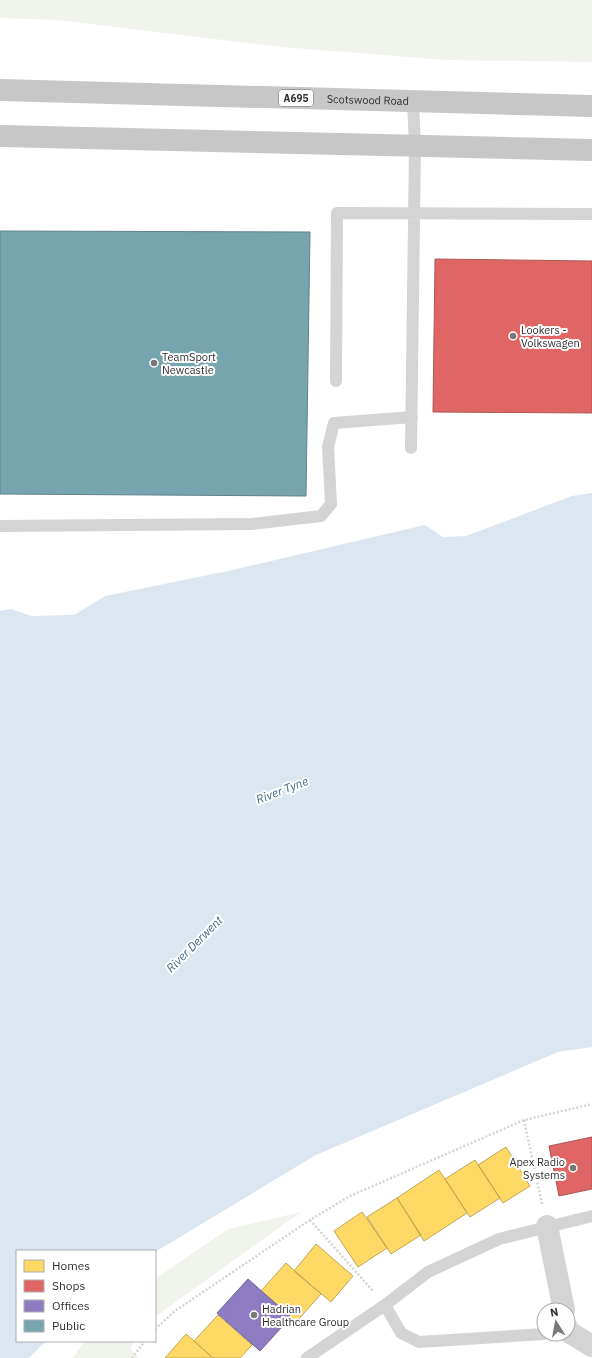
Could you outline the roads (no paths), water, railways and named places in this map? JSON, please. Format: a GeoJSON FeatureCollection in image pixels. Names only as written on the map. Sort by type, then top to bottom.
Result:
{"type":"FeatureCollection","features":[{"type":"Feature","properties":{"kind":"main road","name":"Scotswood Road"},"geometry":{"type":"LineString","coordinates":[[0,90],[592,106]]}},
{"type":"Feature","properties":{"kind":"main road"},"geometry":{"type":"LineString","coordinates":[[0,136],[592,150]]}},
{"type":"Feature","properties":{"kind":"street"},"geometry":{"type":"LineString","coordinates":[[547,1226],[562,1302]]}},
{"type":"Feature","properties":{"kind":"street"},"geometry":{"type":"LineString","coordinates":[[576,1336],[592,1346]]}},
{"type":"Feature","properties":{"kind":"lane"},"geometry":{"type":"LineString","coordinates":[[411,448],[415,147],[413,102]]}},
{"type":"Feature","properties":{"kind":"lane"},"geometry":{"type":"LineString","coordinates":[[336,380],[337,213],[592,214]]}},
{"type":"Feature","properties":{"kind":"lane"},"geometry":{"type":"LineString","coordinates":[[0,526],[252,524],[321,516],[331,504],[328,447],[334,423],[412,417]]}},
{"type":"Feature","properties":{"kind":"lane"},"geometry":{"type":"LineString","coordinates":[[307,1358],[385,1305],[428,1272],[499,1239],[592,1216]]}},
{"type":"Feature","properties":{"kind":"lane"},"geometry":{"type":"LineString","coordinates":[[385,1305],[402,1333],[419,1342],[536,1335]]}},
{"type":"Feature","properties":{"kind":"water"},"geometry":{"type":"Polygon","coordinates":[[[592,493],[592,1047],[558,1052],[316,1155],[156,1251],[156,1250],[16,1250],[16,1342],[45,1342],[29,1358],[0,1358],[0,611],[11,609],[31,616],[74,615],[105,596],[228,571],[425,525],[443,537],[466,536],[572,496],[592,493]]]}},
{"type":"Feature","properties":{"kind":"place","name":"Lookers - Volkswagen"},"geometry":{"type":"Point","coordinates":[513,336]}},
{"type":"Feature","properties":{"kind":"place","name":"TeamSport Newcastle"},"geometry":{"type":"Point","coordinates":[154,363]}},
{"type":"Feature","properties":{"kind":"place","name":"Apex Radio Systems"},"geometry":{"type":"Point","coordinates":[573,1168]}},
{"type":"Feature","properties":{"kind":"place","name":"Hadrian Healthcare Group"},"geometry":{"type":"Point","coordinates":[254,1315]}},
{"type":"Feature","properties":{"kind":"water label","name":"River Tyne"},"geometry":{"type":"Point","coordinates":[282,790]}},
{"type":"Feature","properties":{"kind":"water label","name":"River Derwent"},"geometry":{"type":"Point","coordinates":[194,944]}}]}
